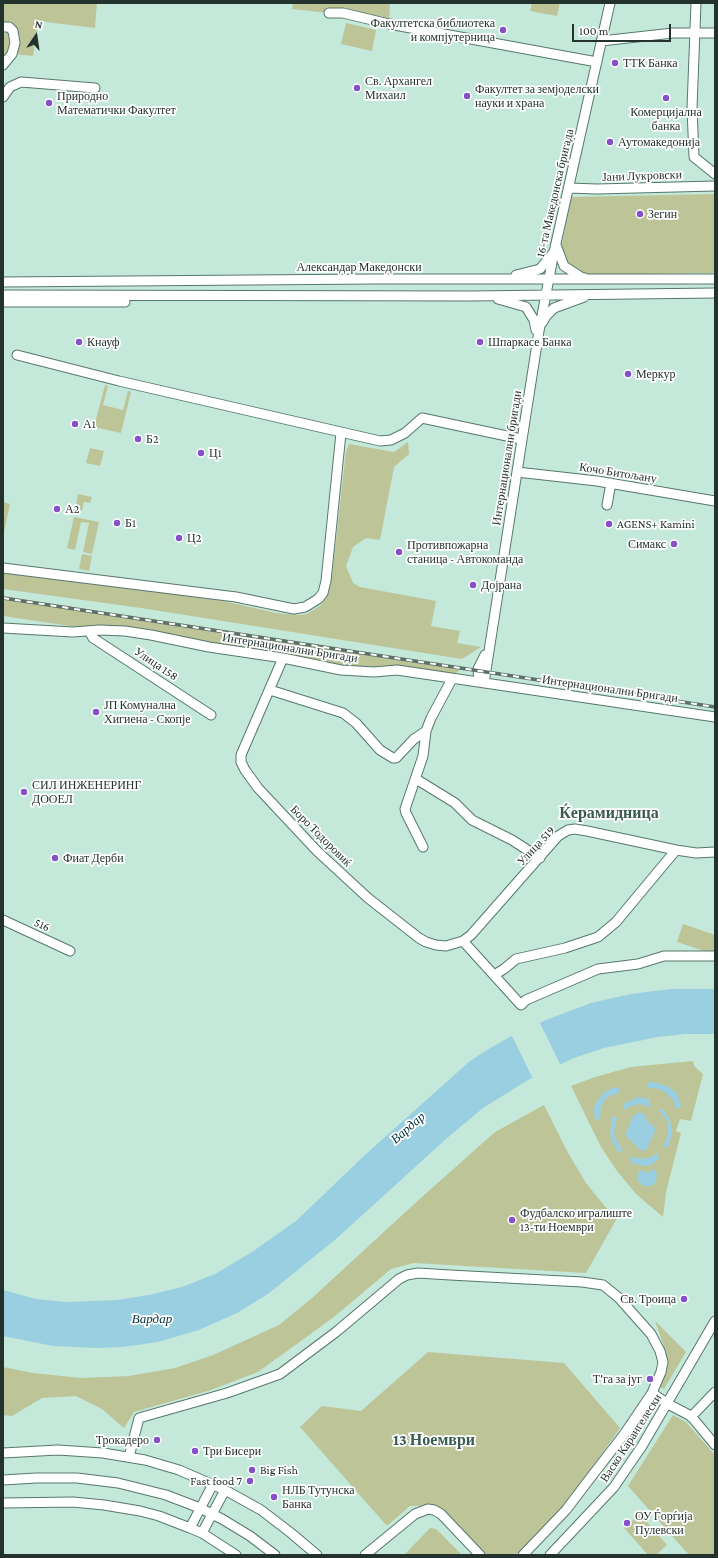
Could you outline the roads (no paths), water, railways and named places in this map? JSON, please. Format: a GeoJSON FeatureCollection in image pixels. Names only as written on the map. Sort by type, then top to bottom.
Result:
{"type":"FeatureCollection","features":[{"type":"Feature","properties":{"kind":"street","name":"16-та Македонска бригада"},"geometry":{"type":"LineString","coordinates":[[546,295],[555,248],[610,3]]}},
{"type":"Feature","properties":{"kind":"street"},"geometry":{"type":"LineString","coordinates":[[696,3],[692,108],[694,157],[715,174]]}},
{"type":"Feature","properties":{"kind":"street"},"geometry":{"type":"LineString","coordinates":[[329,13],[343,13],[388,24],[597,62]]}},
{"type":"Feature","properties":{"kind":"street"},"geometry":{"type":"LineString","coordinates":[[3,27],[9,27],[14,31],[15,43],[12,54],[3,65]]}},
{"type":"Feature","properties":{"kind":"street"},"geometry":{"type":"LineString","coordinates":[[601,41],[673,33],[715,33]]}},
{"type":"Feature","properties":{"kind":"street"},"geometry":{"type":"LineString","coordinates":[[3,97],[10,88],[21,82],[95,88]]}},
{"type":"Feature","properties":{"kind":"street","name":"Јани Лукровски"},"geometry":{"type":"LineString","coordinates":[[569,188],[597,189],[715,186]]}},
{"type":"Feature","properties":{"kind":"street"},"geometry":{"type":"LineString","coordinates":[[499,279],[540,269],[555,248],[564,266],[581,277],[604,280]]}},
{"type":"Feature","properties":{"kind":"street","name":"Александар Македонски"},"geometry":{"type":"LineString","coordinates":[[3,282],[715,279]]}},
{"type":"Feature","properties":{"kind":"street"},"geometry":{"type":"LineString","coordinates":[[3,295],[471,296],[715,293]]}},
{"type":"Feature","properties":{"kind":"street"},"geometry":{"type":"LineString","coordinates":[[538,334],[546,316],[554,308],[595,294]]}},
{"type":"Feature","properties":{"kind":"street","name":"Интернационални бригади"},"geometry":{"type":"LineString","coordinates":[[482,683],[489,648],[538,334],[546,295]]}},
{"type":"Feature","properties":{"kind":"street"},"geometry":{"type":"LineString","coordinates":[[3,302],[160,302],[186,296]]}},
{"type":"Feature","properties":{"kind":"street"},"geometry":{"type":"LineString","coordinates":[[471,296],[502,299],[526,308],[534,320],[538,334]]}},
{"type":"Feature","properties":{"kind":"street"},"geometry":{"type":"LineString","coordinates":[[17,355],[112,379],[380,441],[391,440],[405,434],[422,418],[521,439]]}},
{"type":"Feature","properties":{"kind":"street"},"geometry":{"type":"LineString","coordinates":[[3,568],[221,595],[294,609],[305,607],[318,599],[323,593],[326,581],[341,433]]}},
{"type":"Feature","properties":{"kind":"street","name":"Кочо Битољану"},"geometry":{"type":"LineString","coordinates":[[516,472],[611,483],[715,501]]}},
{"type":"Feature","properties":{"kind":"street"},"geometry":{"type":"LineString","coordinates":[[607,505],[611,483]]}},
{"type":"Feature","properties":{"kind":"street","name":"Интернационални Бригади"},"geometry":{"type":"LineString","coordinates":[[3,628],[73,632],[110,630],[138,633],[209,647],[283,658],[341,670],[374,672],[397,670],[715,717]]}},
{"type":"Feature","properties":{"kind":"street","name":"Улица 158"},"geometry":{"type":"LineString","coordinates":[[89,631],[93,638],[211,715]]}},
{"type":"Feature","properties":{"kind":"street","name":"Интернационални бригади"},"geometry":{"type":"LineString","coordinates":[[478,669],[489,648]]}},
{"type":"Feature","properties":{"kind":"street","name":"Боро Тодоровиќ"},"geometry":{"type":"LineString","coordinates":[[283,658],[241,755],[245,770],[258,788],[317,852],[368,898],[419,938],[436,945],[446,946],[462,940]]}},
{"type":"Feature","properties":{"kind":"street"},"geometry":{"type":"LineString","coordinates":[[423,847],[405,809],[423,756],[426,730],[452,679],[470,676],[478,669],[482,683]]}},
{"type":"Feature","properties":{"kind":"street"},"geometry":{"type":"LineString","coordinates":[[270,690],[343,713],[356,723],[380,750],[393,758],[396,758],[414,739],[426,730]]}},
{"type":"Feature","properties":{"kind":"street"},"geometry":{"type":"LineString","coordinates":[[416,778],[455,802],[472,820],[512,840],[540,858]]}},
{"type":"Feature","properties":{"kind":"street","name":"Улица 519"},"geometry":{"type":"LineString","coordinates":[[462,940],[471,935],[561,834],[568,830],[575,829],[696,853],[715,852]]}},
{"type":"Feature","properties":{"kind":"street"},"geometry":{"type":"LineString","coordinates":[[494,975],[516,959],[565,948],[598,937],[616,922],[676,850]]}},
{"type":"Feature","properties":{"kind":"street","name":"516"},"geometry":{"type":"LineString","coordinates":[[3,920],[70,951]]}},
{"type":"Feature","properties":{"kind":"street"},"geometry":{"type":"LineString","coordinates":[[462,940],[521,1005],[526,1000],[598,969],[638,964],[664,956],[715,956]]}},
{"type":"Feature","properties":{"kind":"street"},"geometry":{"type":"LineString","coordinates":[[129,1457],[139,1418],[227,1393],[280,1374],[336,1332],[399,1279],[407,1275],[418,1273],[582,1282],[603,1285],[619,1298],[651,1334],[660,1350],[663,1362],[661,1372],[652,1393],[566,1510],[523,1555]]}},
{"type":"Feature","properties":{"kind":"street","name":"Васко Карангелески"},"geometry":{"type":"LineString","coordinates":[[550,1555],[614,1487],[668,1404],[715,1321]]}},
{"type":"Feature","properties":{"kind":"street"},"geometry":{"type":"LineString","coordinates":[[691,1417],[715,1392]]}},
{"type":"Feature","properties":{"kind":"street"},"geometry":{"type":"LineString","coordinates":[[652,1393],[691,1417],[715,1445]]}},
{"type":"Feature","properties":{"kind":"street"},"geometry":{"type":"LineString","coordinates":[[3,1453],[65,1451],[103,1453],[129,1457],[179,1470],[213,1484],[261,1510],[317,1555]]}},
{"type":"Feature","properties":{"kind":"street"},"geometry":{"type":"LineString","coordinates":[[3,1480],[59,1477],[111,1482],[166,1495],[212,1514],[250,1536],[275,1555]]}},
{"type":"Feature","properties":{"kind":"street"},"geometry":{"type":"LineString","coordinates":[[190,1528],[213,1484]]}},
{"type":"Feature","properties":{"kind":"street"},"geometry":{"type":"LineString","coordinates":[[202,1534],[225,1490]]}},
{"type":"Feature","properties":{"kind":"street"},"geometry":{"type":"LineString","coordinates":[[3,1503],[63,1502],[104,1504],[159,1516],[202,1534],[236,1555]]}},
{"type":"Feature","properties":{"kind":"street"},"geometry":{"type":"LineString","coordinates":[[366,1555],[415,1514],[428,1509],[434,1510],[441,1514],[480,1555]]}},
{"type":"Feature","properties":{"kind":"water","name":"Вардар"},"geometry":{"type":"Polygon","coordinates":[[[670,989],[715,989],[715,1034],[685,1034],[658,1037],[604,1048],[574,1058],[528,1080],[483,1108],[446,1139],[336,1239],[268,1294],[237,1313],[199,1330],[158,1342],[123,1347],[96,1348],[53,1346],[3,1336],[3,1290],[36,1299],[67,1302],[117,1300],[149,1295],[182,1287],[215,1274],[252,1252],[296,1221],[366,1154],[470,1061],[485,1051],[520,1031],[591,1003],[631,994],[670,989]]]}},
{"type":"Feature","properties":{"kind":"water"},"geometry":{"type":"Polygon","coordinates":[[[653,1082],[667,1086],[677,1093],[681,1106],[679,1108],[675,1108],[674,1101],[665,1092],[656,1088],[648,1088],[648,1083],[653,1082]]]}},
{"type":"Feature","properties":{"kind":"water"},"geometry":{"type":"Polygon","coordinates":[[[614,1087],[620,1089],[619,1093],[610,1096],[605,1100],[601,1106],[600,1119],[595,1120],[595,1104],[604,1092],[614,1087]]]}},
{"type":"Feature","properties":{"kind":"water"},"geometry":{"type":"Polygon","coordinates":[[[638,1097],[649,1099],[651,1107],[639,1104],[628,1107],[624,1110],[623,1104],[638,1097]]]}},
{"type":"Feature","properties":{"kind":"water"},"geometry":{"type":"Polygon","coordinates":[[[663,1109],[670,1120],[672,1132],[669,1146],[663,1147],[668,1134],[667,1121],[659,1110],[663,1109]]]}},
{"type":"Feature","properties":{"kind":"water"},"geometry":{"type":"Polygon","coordinates":[[[639,1112],[644,1114],[648,1122],[654,1126],[655,1130],[651,1141],[649,1142],[648,1148],[644,1151],[637,1148],[632,1141],[627,1138],[626,1133],[633,1116],[639,1112]]]}},
{"type":"Feature","properties":{"kind":"water"},"geometry":{"type":"Polygon","coordinates":[[[612,1117],[617,1117],[614,1133],[623,1151],[618,1152],[612,1141],[610,1132],[612,1117]]]}},
{"type":"Feature","properties":{"kind":"water"},"geometry":{"type":"Polygon","coordinates":[[[657,1153],[659,1159],[651,1165],[643,1166],[631,1163],[630,1157],[644,1159],[657,1153]]]}},
{"type":"Feature","properties":{"kind":"water"},"geometry":{"type":"Polygon","coordinates":[[[653,1169],[657,1173],[656,1182],[652,1186],[644,1186],[637,1180],[640,1170],[647,1173],[653,1169]]]}},
{"type":"Feature","properties":{"kind":"railway"},"geometry":{"type":"LineString","coordinates":[[3,598],[715,707]]}},
{"type":"Feature","properties":{"kind":"place","name":"Факултетска библиотека и компјутерница"},"geometry":{"type":"Point","coordinates":[503,30]}},
{"type":"Feature","properties":{"kind":"place","name":"ТТК Банка"},"geometry":{"type":"Point","coordinates":[615,63]}},
{"type":"Feature","properties":{"kind":"place","name":"Св. Архангел Михаил"},"geometry":{"type":"Point","coordinates":[357,88]}},
{"type":"Feature","properties":{"kind":"place","name":"Факултет за земјоделски науки и храна"},"geometry":{"type":"Point","coordinates":[467,96]}},
{"type":"Feature","properties":{"kind":"place","name":"Комерцијална банка"},"geometry":{"type":"Point","coordinates":[666,98]}},
{"type":"Feature","properties":{"kind":"place","name":"Природно Математички Факултет"},"geometry":{"type":"Point","coordinates":[49,103]}},
{"type":"Feature","properties":{"kind":"place","name":"Аутомакедонија"},"geometry":{"type":"Point","coordinates":[610,142]}},
{"type":"Feature","properties":{"kind":"place","name":"Зегин"},"geometry":{"type":"Point","coordinates":[640,214]}},
{"type":"Feature","properties":{"kind":"place","name":"Кнауф"},"geometry":{"type":"Point","coordinates":[79,342]}},
{"type":"Feature","properties":{"kind":"place","name":"Шпаркасе Банка"},"geometry":{"type":"Point","coordinates":[480,342]}},
{"type":"Feature","properties":{"kind":"place","name":"Меркур"},"geometry":{"type":"Point","coordinates":[628,374]}},
{"type":"Feature","properties":{"kind":"place","name":"А1"},"geometry":{"type":"Point","coordinates":[75,424]}},
{"type":"Feature","properties":{"kind":"place","name":"Б2"},"geometry":{"type":"Point","coordinates":[138,439]}},
{"type":"Feature","properties":{"kind":"place","name":"Ц1"},"geometry":{"type":"Point","coordinates":[201,453]}},
{"type":"Feature","properties":{"kind":"place","name":"А2"},"geometry":{"type":"Point","coordinates":[57,509]}},
{"type":"Feature","properties":{"kind":"place","name":"Б1"},"geometry":{"type":"Point","coordinates":[117,523]}},
{"type":"Feature","properties":{"kind":"place","name":"AGENS+ Kamini"},"geometry":{"type":"Point","coordinates":[609,524]}},
{"type":"Feature","properties":{"kind":"place","name":"Ц2"},"geometry":{"type":"Point","coordinates":[179,538]}},
{"type":"Feature","properties":{"kind":"place","name":"Симакс"},"geometry":{"type":"Point","coordinates":[674,544]}},
{"type":"Feature","properties":{"kind":"place","name":"Противпожарна станица - Автокоманда"},"geometry":{"type":"Point","coordinates":[399,552]}},
{"type":"Feature","properties":{"kind":"place","name":"Дојрана"},"geometry":{"type":"Point","coordinates":[473,585]}},
{"type":"Feature","properties":{"kind":"place","name":"ЈП Комунална Хигиена - Скопје"},"geometry":{"type":"Point","coordinates":[96,712]}},
{"type":"Feature","properties":{"kind":"place","name":"СИЛ ИНЖЕНЕРИНГ ДООЕЛ"},"geometry":{"type":"Point","coordinates":[24,792]}},
{"type":"Feature","properties":{"kind":"place","name":"Фиат Дерби"},"geometry":{"type":"Point","coordinates":[55,858]}},
{"type":"Feature","properties":{"kind":"place","name":"Фудбалско игралиште 13-ти Ноември"},"geometry":{"type":"Point","coordinates":[512,1220]}},
{"type":"Feature","properties":{"kind":"place","name":"Св. Троица"},"geometry":{"type":"Point","coordinates":[684,1299]}},
{"type":"Feature","properties":{"kind":"place","name":"Т'га за југ"},"geometry":{"type":"Point","coordinates":[650,1379]}},
{"type":"Feature","properties":{"kind":"place","name":"Трокадеро"},"geometry":{"type":"Point","coordinates":[157,1440]}},
{"type":"Feature","properties":{"kind":"place","name":"Три Бисери"},"geometry":{"type":"Point","coordinates":[195,1451]}},
{"type":"Feature","properties":{"kind":"place","name":"Big Fish"},"geometry":{"type":"Point","coordinates":[252,1470]}},
{"type":"Feature","properties":{"kind":"place","name":"Fast food 7"},"geometry":{"type":"Point","coordinates":[250,1481]}},
{"type":"Feature","properties":{"kind":"place","name":"НЛБ Тутунска Банка"},"geometry":{"type":"Point","coordinates":[274,1497]}},
{"type":"Feature","properties":{"kind":"place","name":"ОУ Ѓорѓија Пулевски"},"geometry":{"type":"Point","coordinates":[627,1523]}},
{"type":"Feature","properties":{"kind":"district","name":"Ќерамидница"},"geometry":{"type":"Point","coordinates":[609,813]}},
{"type":"Feature","properties":{"kind":"district","name":"13 Ноември"},"geometry":{"type":"Point","coordinates":[434,1440]}}]}
